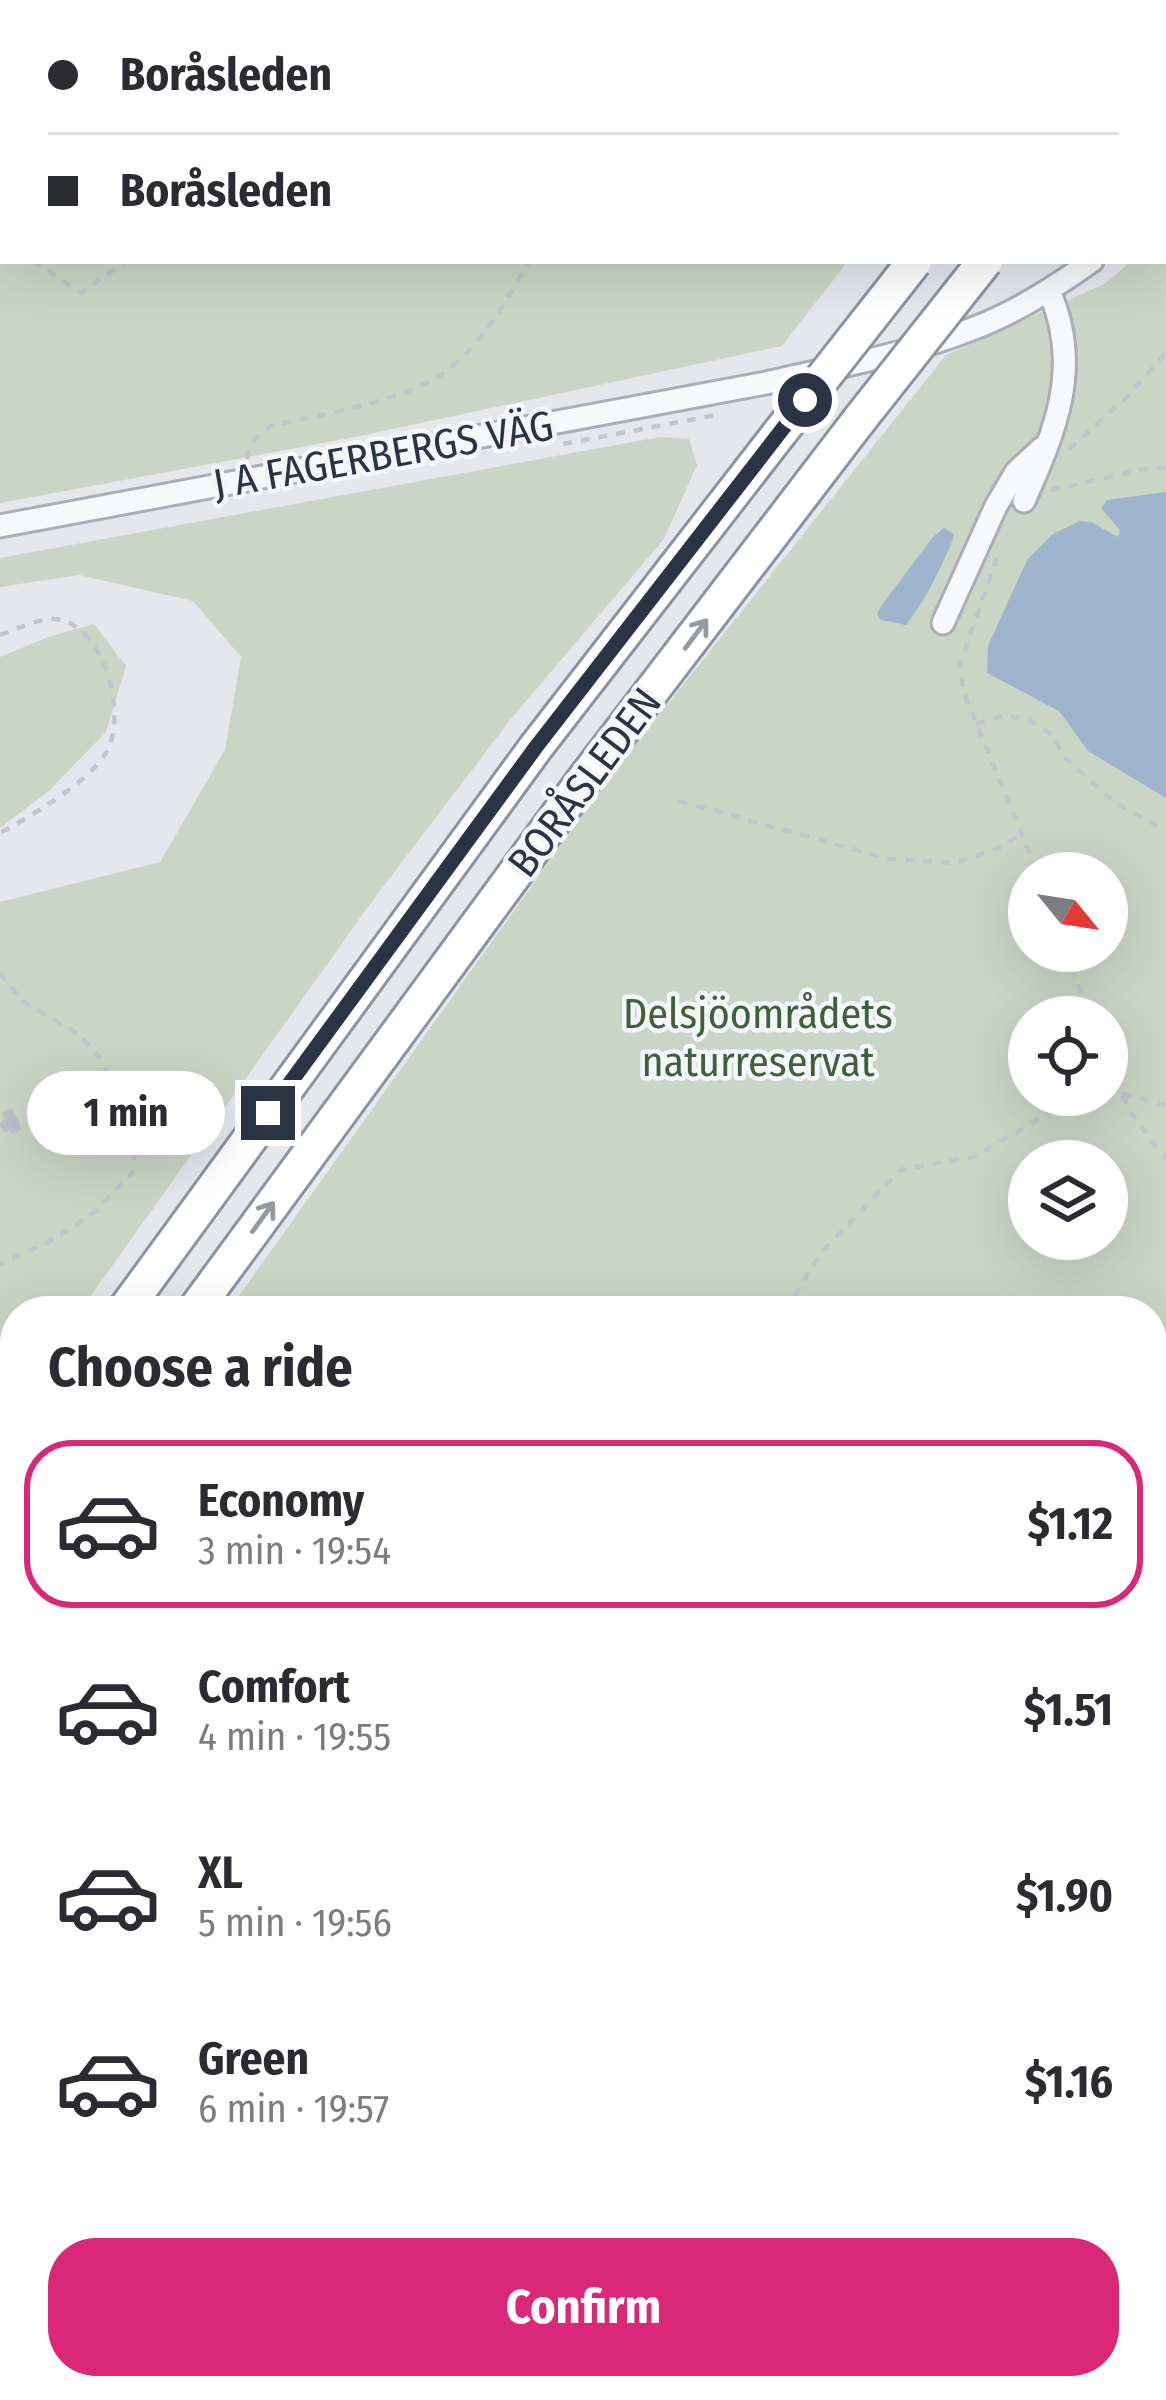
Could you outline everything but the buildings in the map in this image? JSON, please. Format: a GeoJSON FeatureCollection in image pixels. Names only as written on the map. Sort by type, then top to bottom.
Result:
{"type":"FeatureCollection","features":[{"type":"Feature","properties":{"kind":"highway","name":"BORÅSLEDEN"},"geometry":{"type":"LineString","coordinates":[[135,1296],[522,765],[912,264]]}},
{"type":"Feature","properties":{"kind":"highway","name":"BORÅSLEDEN"},"geometry":{"type":"LineString","coordinates":[[205,1296],[556,817],[983,264]]}},
{"type":"Feature","properties":{"kind":"street"},"geometry":{"type":"LineString","coordinates":[[1024,501],[1056,449],[1066,365],[1057,309],[1048,291],[1088,264]]}},
{"type":"Feature","properties":{"kind":"street","name":"J A FAGERBERGS VÄG"},"geometry":{"type":"LineString","coordinates":[[0,526],[766,383],[972,329],[1048,291]]}},
{"type":"Feature","properties":{"kind":"street"},"geometry":{"type":"LineString","coordinates":[[943,623],[1016,472],[1056,449]]}},
{"type":"Feature","properties":{"kind":"path"},"geometry":{"type":"LineString","coordinates":[[37,264],[81,293],[122,264]]}},
{"type":"Feature","properties":{"kind":"path"},"geometry":{"type":"LineString","coordinates":[[248,452],[254,438],[271,427],[395,396],[449,369],[494,321],[527,264]]}},
{"type":"Feature","properties":{"kind":"path"},"geometry":{"type":"LineString","coordinates":[[1056,449],[1075,442],[1166,353]]}},
{"type":"Feature","properties":{"kind":"path"},"geometry":{"type":"LineString","coordinates":[[1024,501],[1075,484],[1166,468]]}},
{"type":"Feature","properties":{"kind":"path"},"geometry":{"type":"LineString","coordinates":[[1002,546],[960,664],[963,691],[1030,852]]}},
{"type":"Feature","properties":{"kind":"path"},"geometry":{"type":"LineString","coordinates":[[0,635],[56,618],[70,623],[90,641],[115,696],[115,731],[104,756],[74,784],[0,833]]}},
{"type":"Feature","properties":{"kind":"path"},"geometry":{"type":"LineString","coordinates":[[976,724],[1006,715],[1028,720],[1053,735],[1064,756],[1113,801],[1166,831]]}},
{"type":"Feature","properties":{"kind":"path"},"geometry":{"type":"LineString","coordinates":[[679,801],[889,859],[955,863],[998,849],[1023,833]]}},
{"type":"Feature","properties":{"kind":"path"},"geometry":{"type":"LineString","coordinates":[[0,973],[22,1001],[76,1033],[102,1060],[136,1144],[132,1173],[96,1211],[50,1243],[0,1264]]}},
{"type":"Feature","properties":{"kind":"path"},"geometry":{"type":"LineString","coordinates":[[1128,1096],[1166,1105]]}},
{"type":"Feature","properties":{"kind":"path"},"geometry":{"type":"LineString","coordinates":[[1128,1107],[1166,1160]]}},
{"type":"Feature","properties":{"kind":"path"},"geometry":{"type":"LineString","coordinates":[[796,1296],[820,1254],[900,1170],[973,1157],[1044,1116]]}},
{"type":"Feature","properties":{"kind":"green space"},"geometry":{"type":"Polygon","coordinates":[[[0,264],[846,264],[782,346],[355,437],[0,503],[0,264]]]}},
{"type":"Feature","properties":{"kind":"green space","name":"Delsjöområdets naturreservat"},"geometry":{"type":"Polygon","coordinates":[[[1128,264],[1166,264],[1166,1296],[239,1296],[611,775],[946,355],[1104,284],[1128,264]]]}},
{"type":"Feature","properties":{"kind":"green space"},"geometry":{"type":"Polygon","coordinates":[[[660,437],[689,439],[697,465],[664,539],[510,720],[370,904],[91,1296],[0,1296],[0,902],[160,862],[225,750],[241,657],[193,601],[79,575],[0,587],[0,558],[660,437]]]}},
{"type":"Feature","properties":{"kind":"green space"},"geometry":{"type":"Polygon","coordinates":[[[94,624],[126,666],[106,732],[50,790],[0,828],[0,657],[94,624]]]}},
{"type":"Feature","properties":{"kind":"water"},"geometry":{"type":"Polygon","coordinates":[[[1166,492],[1166,798],[1088,751],[1059,711],[987,673],[988,646],[1027,560],[1053,534],[1080,521],[1118,537],[1120,530],[1101,508],[1107,500],[1166,492]]]}},
{"type":"Feature","properties":{"kind":"water"},"geometry":{"type":"Polygon","coordinates":[[[944,528],[954,534],[952,542],[913,615],[906,625],[881,620],[877,614],[881,606],[944,528]]]}},
{"type":"Feature","properties":{"kind":"route"},"geometry":{"type":"LineString","coordinates":[[268,1113],[536,747],[805,400]]}}]}
